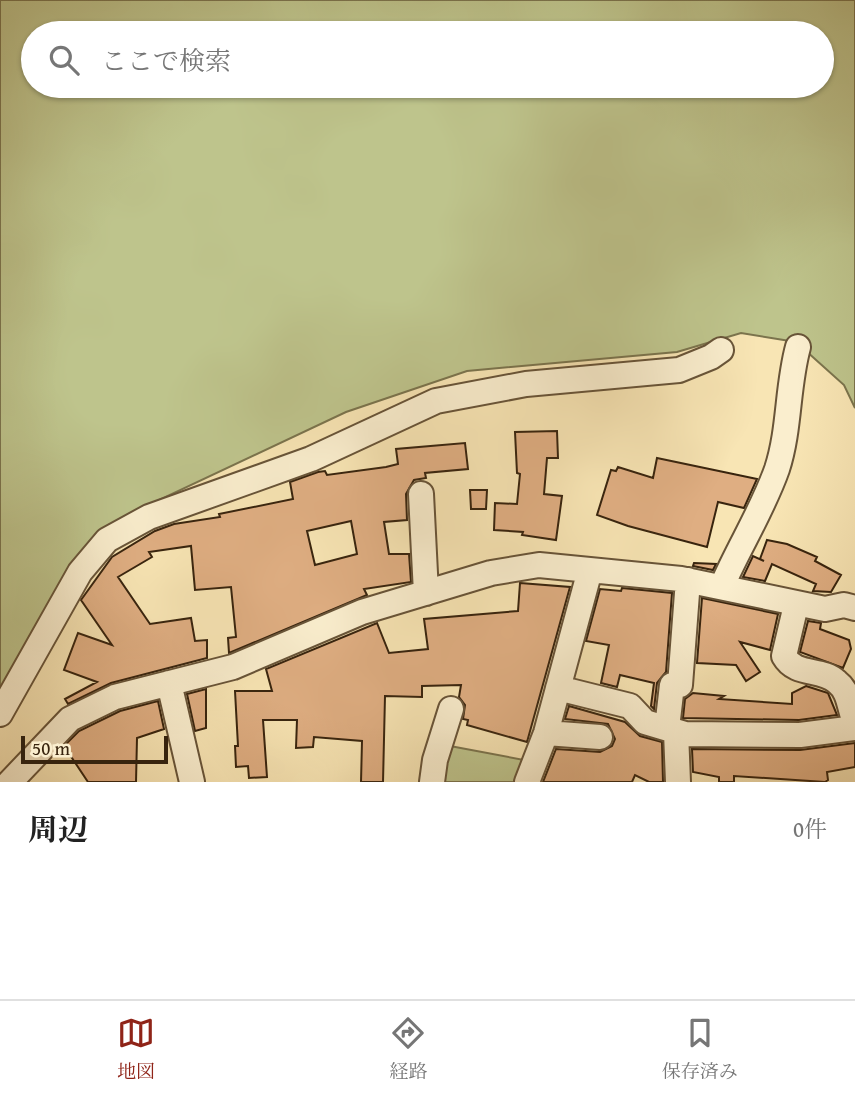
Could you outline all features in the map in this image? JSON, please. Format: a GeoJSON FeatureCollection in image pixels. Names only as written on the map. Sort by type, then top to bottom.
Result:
{"type":"FeatureCollection","features":[{"type":"Feature","properties":{"kind":"street"},"geometry":{"type":"LineString","coordinates":[[722,586],[777,470],[788,421],[792,368],[798,347]]}},
{"type":"Feature","properties":{"kind":"street"},"geometry":{"type":"LineString","coordinates":[[0,714],[80,572],[107,540],[149,517],[311,459],[436,401],[526,384],[679,370],[721,350]]}},
{"type":"Feature","properties":{"kind":"street"},"geometry":{"type":"LineString","coordinates":[[421,494],[426,593]]}},
{"type":"Feature","properties":{"kind":"street"},"geometry":{"type":"LineString","coordinates":[[10,782],[69,719],[115,697],[233,667],[362,612],[491,573],[539,565],[688,580],[825,610],[844,605],[855,608]]}},
{"type":"Feature","properties":{"kind":"street"},"geometry":{"type":"LineString","coordinates":[[527,782],[546,733],[590,570]]}},
{"type":"Feature","properties":{"kind":"street"},"geometry":{"type":"LineString","coordinates":[[678,782],[671,730],[672,685],[680,685],[688,580]]}},
{"type":"Feature","properties":{"kind":"street"},"geometry":{"type":"LineString","coordinates":[[796,605],[784,656],[802,671],[837,681],[846,694],[855,722]]}},
{"type":"Feature","properties":{"kind":"street"},"geometry":{"type":"LineString","coordinates":[[37,649],[57,634],[82,606]]}},
{"type":"Feature","properties":{"kind":"street"},"geometry":{"type":"LineString","coordinates":[[169,683],[192,782]]}},
{"type":"Feature","properties":{"kind":"street"},"geometry":{"type":"LineString","coordinates":[[558,688],[630,706],[645,722],[671,730],[745,737],[800,735],[855,728]]}},
{"type":"Feature","properties":{"kind":"street"},"geometry":{"type":"LineString","coordinates":[[432,782],[435,760],[451,709]]}},
{"type":"Feature","properties":{"kind":"street"},"geometry":{"type":"LineString","coordinates":[[546,733],[600,737]]}},
{"type":"Feature","properties":{"kind":"green space"},"geometry":{"type":"Polygon","coordinates":[[[0,0],[855,0],[855,408],[844,385],[796,342],[741,333],[677,352],[467,371],[346,412],[123,517],[73,569],[0,696],[0,0]]]}},
{"type":"Feature","properties":{"kind":"green space"},"geometry":{"type":"Polygon","coordinates":[[[450,746],[524,760],[519,782],[441,782],[450,746]]]}},
{"type":"Feature","properties":{"kind":"building"},"geometry":{"type":"Polygon","coordinates":[[[557,431],[558,458],[547,458],[544,494],[562,496],[556,540],[522,535],[523,532],[494,530],[495,503],[517,504],[520,474],[517,473],[515,432],[557,431]]]}},
{"type":"Feature","properties":{"kind":"building"},"geometry":{"type":"Polygon","coordinates":[[[465,443],[468,469],[425,473],[426,478],[414,480],[406,494],[407,520],[384,522],[389,554],[409,554],[411,582],[364,589],[367,595],[229,653],[228,638],[236,637],[231,587],[195,590],[191,546],[149,552],[152,557],[118,577],[150,624],[191,618],[195,641],[207,640],[207,658],[111,683],[68,704],[65,699],[97,682],[64,670],[78,633],[112,645],[81,600],[112,557],[155,531],[174,524],[220,517],[219,514],[293,499],[290,482],[318,472],[325,471],[327,475],[398,464],[396,449],[465,443]],[[351,521],[307,531],[315,565],[357,554],[351,521]]]}},
{"type":"Feature","properties":{"kind":"building"},"geometry":{"type":"Polygon","coordinates":[[[657,458],[757,479],[744,508],[718,502],[707,547],[597,515],[611,470],[616,471],[618,467],[653,478],[657,458]]]}},
{"type":"Feature","properties":{"kind":"building"},"geometry":{"type":"Polygon","coordinates":[[[470,490],[487,490],[486,509],[471,509],[470,490]]]}},
{"type":"Feature","properties":{"kind":"building"},"geometry":{"type":"Polygon","coordinates":[[[767,540],[787,544],[817,557],[815,561],[841,575],[831,592],[813,591],[816,584],[772,564],[765,581],[743,577],[753,556],[764,561],[760,559],[767,540]]]}},
{"type":"Feature","properties":{"kind":"building"},"geometry":{"type":"Polygon","coordinates":[[[694,563],[716,564],[713,570],[693,566],[694,563]]]}},
{"type":"Feature","properties":{"kind":"building"},"geometry":{"type":"Polygon","coordinates":[[[520,583],[570,587],[527,742],[467,725],[468,720],[463,719],[465,705],[459,697],[461,685],[422,686],[422,697],[385,696],[383,782],[361,782],[362,741],[314,737],[313,747],[296,748],[297,720],[263,720],[267,777],[249,778],[248,766],[236,767],[235,746],[238,746],[235,691],[272,691],[266,669],[377,623],[389,653],[428,649],[424,619],[518,611],[520,583]]]}},
{"type":"Feature","properties":{"kind":"building"},"geometry":{"type":"Polygon","coordinates":[[[622,588],[672,593],[666,672],[657,683],[654,709],[651,706],[654,683],[620,675],[617,687],[601,683],[609,645],[586,641],[600,589],[621,591],[622,588]]]}},
{"type":"Feature","properties":{"kind":"building"},"geometry":{"type":"Polygon","coordinates":[[[702,598],[778,614],[770,650],[740,642],[760,672],[746,681],[736,665],[697,663],[702,598]]]}},
{"type":"Feature","properties":{"kind":"building"},"geometry":{"type":"Polygon","coordinates":[[[808,621],[821,623],[820,629],[849,640],[851,649],[843,668],[800,652],[808,621]]]}},
{"type":"Feature","properties":{"kind":"building"},"geometry":{"type":"Polygon","coordinates":[[[806,686],[828,693],[837,715],[799,720],[683,718],[685,699],[693,693],[724,696],[719,699],[792,704],[792,693],[806,686]]]}},
{"type":"Feature","properties":{"kind":"building"},"geometry":{"type":"Polygon","coordinates":[[[206,689],[206,728],[195,731],[187,694],[206,689]]]}},
{"type":"Feature","properties":{"kind":"building"},"geometry":{"type":"Polygon","coordinates":[[[158,701],[164,729],[137,738],[136,782],[88,782],[64,746],[79,731],[120,711],[158,701]]]}},
{"type":"Feature","properties":{"kind":"building"},"geometry":{"type":"Polygon","coordinates":[[[569,706],[625,722],[640,736],[662,742],[663,782],[649,782],[635,775],[632,782],[543,782],[556,749],[600,752],[612,746],[615,739],[608,724],[565,719],[569,706]]]}},
{"type":"Feature","properties":{"kind":"building"},"geometry":{"type":"Polygon","coordinates":[[[855,743],[855,767],[827,772],[828,780],[825,782],[734,776],[734,782],[719,782],[719,777],[693,772],[692,749],[800,750],[855,743]]]}}]}
